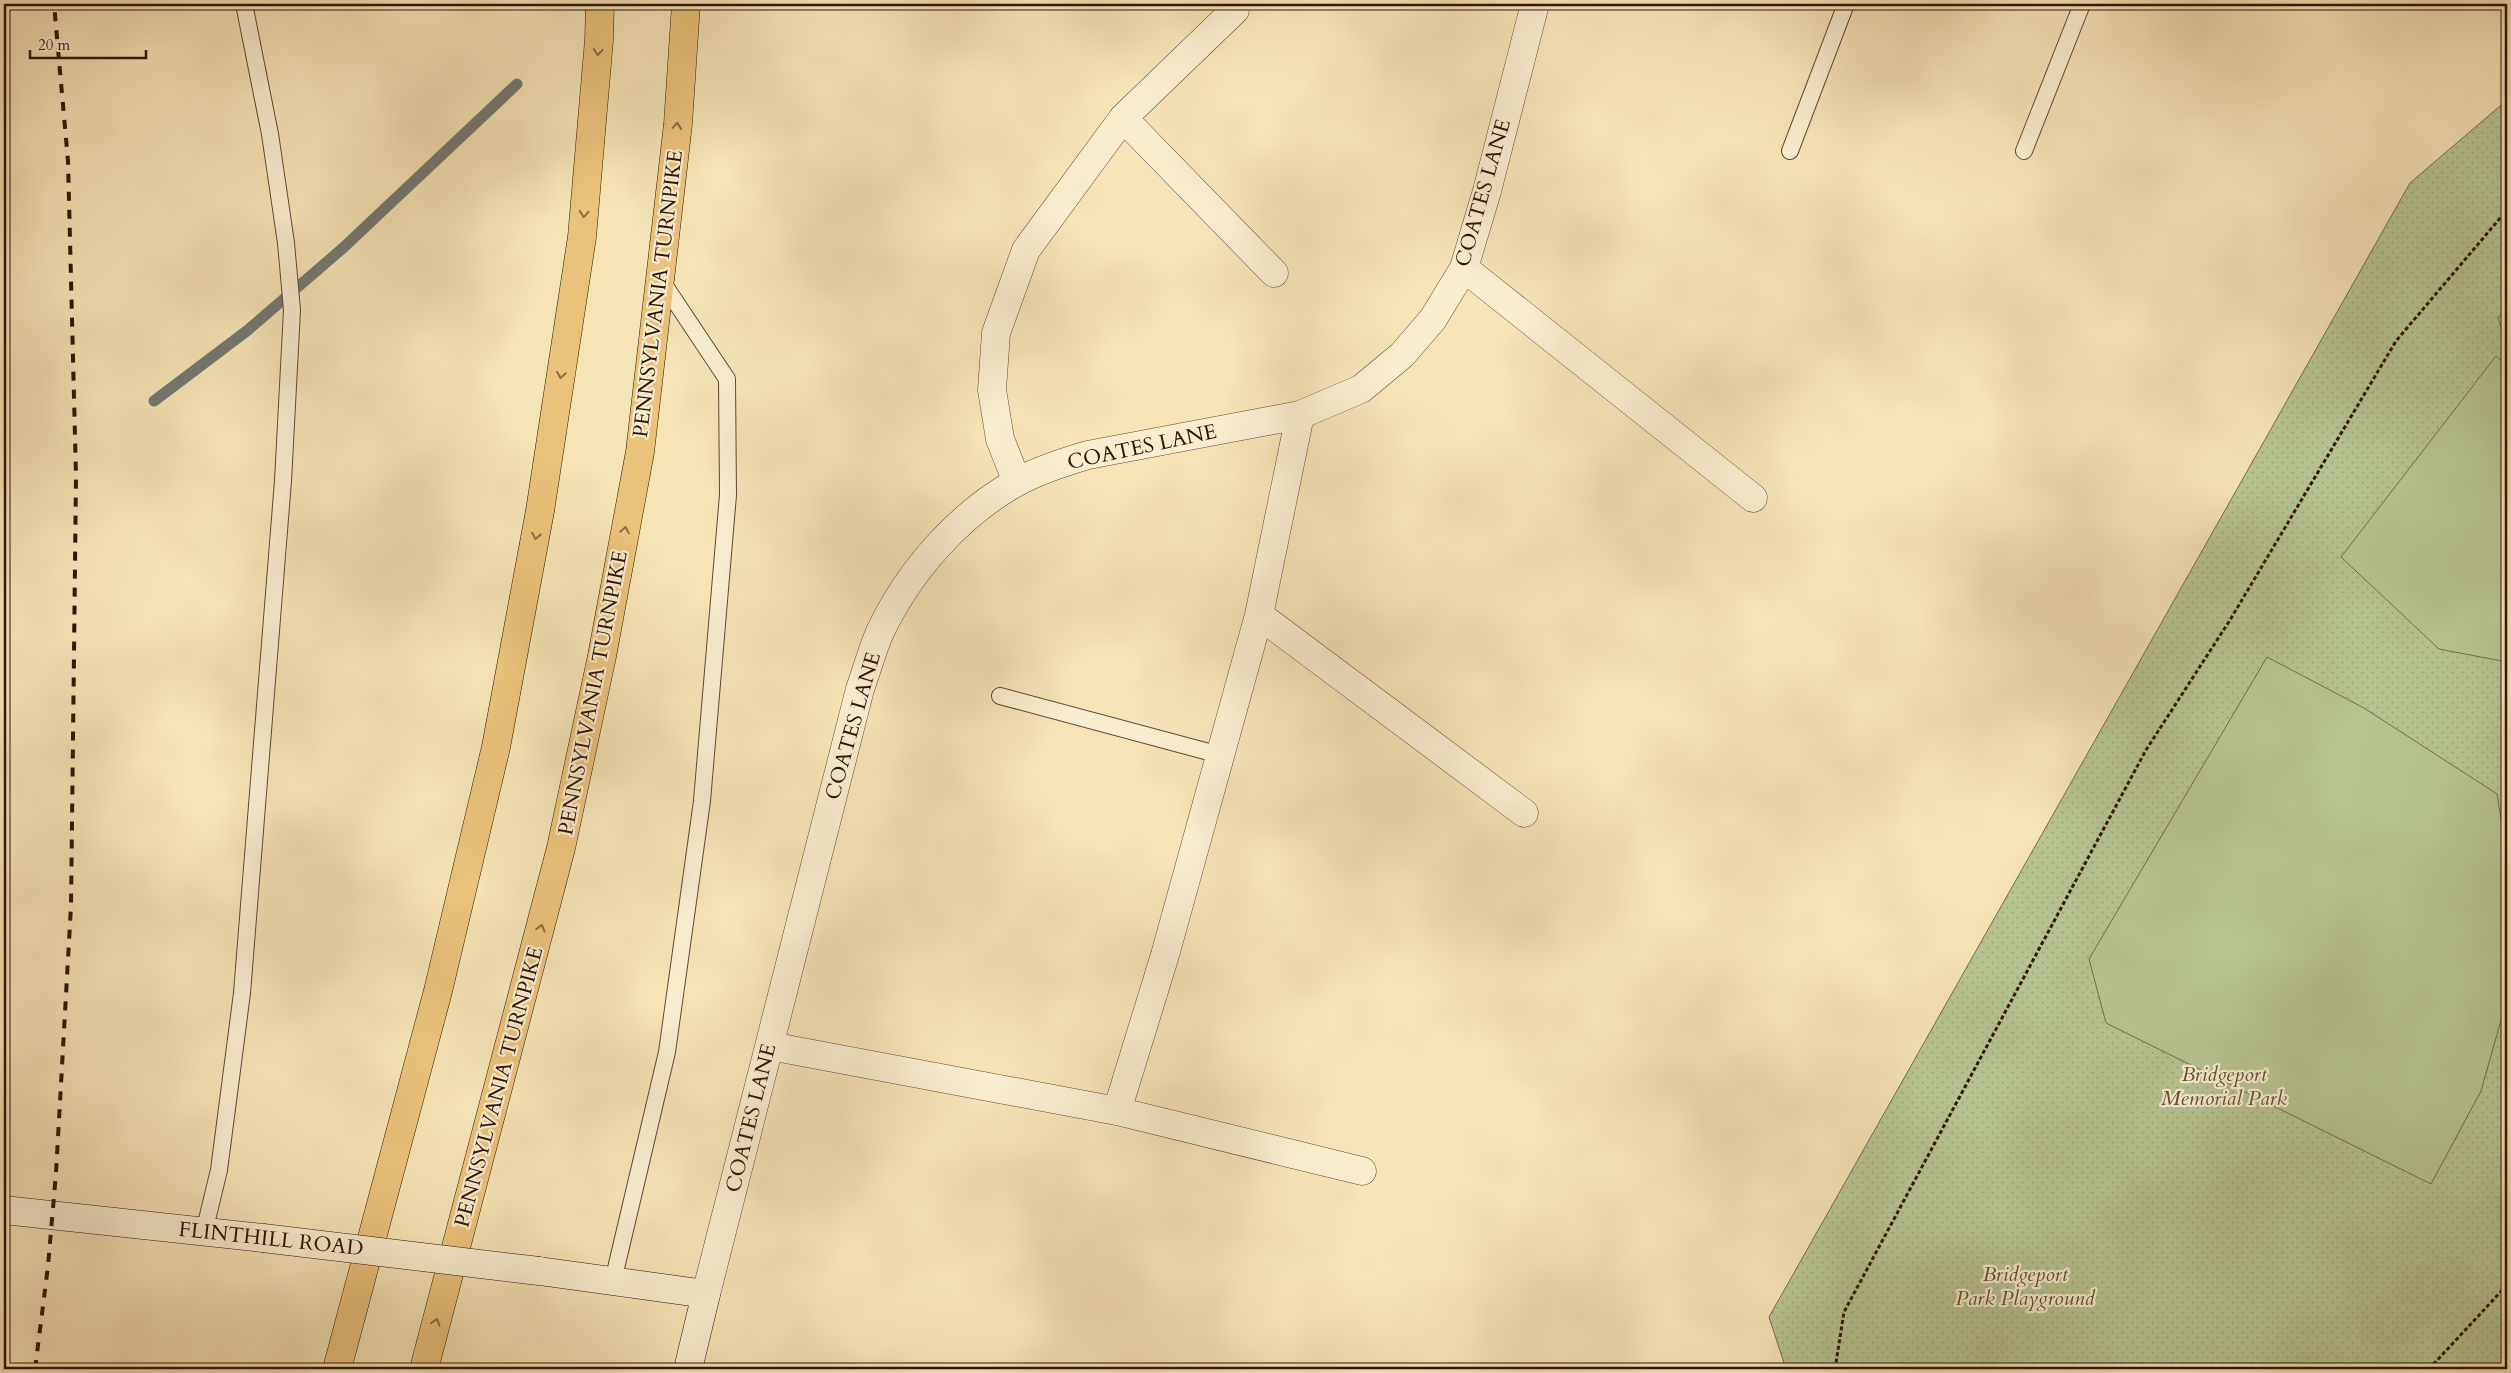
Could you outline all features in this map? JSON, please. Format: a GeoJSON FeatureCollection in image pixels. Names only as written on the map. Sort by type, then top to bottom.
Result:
{"type":"FeatureCollection","features":[{"type":"Feature","properties":{"kind":"highway"},"geometry":{"type":"LineString","coordinates":[[337,1369],[438,992],[496,747],[540,511],[582,237],[599,40],[600,4]]}},
{"type":"Feature","properties":{"kind":"highway","name":"PENNSYLVANIA TURNPIKE"},"geometry":{"type":"LineString","coordinates":[[424,1369],[562,848],[602,656],[640,452],[678,124],[686,4]]}},
{"type":"Feature","properties":{"kind":"street","name":"COATES LANE"},"geometry":{"type":"LineString","coordinates":[[688,1369],[860,689],[880,632],[908,583],[944,538],[984,504],[1017,482],[1054,465],[1088,455],[1300,415],[1361,390],[1402,355],[1433,319],[1464,268],[1487,191],[1535,4]]}},
{"type":"Feature","properties":{"kind":"street"},"geometry":{"type":"LineString","coordinates":[[1017,482],[1000,439],[992,390],[996,333],[1026,250],[1123,118],[1235,10]]}},
{"type":"Feature","properties":{"kind":"street"},"geometry":{"type":"LineString","coordinates":[[1123,118],[1274,273]]}},
{"type":"Feature","properties":{"kind":"street"},"geometry":{"type":"LineString","coordinates":[[1464,268],[1753,498]]}},
{"type":"Feature","properties":{"kind":"street"},"geometry":{"type":"LineString","coordinates":[[1117,1111],[1165,954],[1259,615],[1300,415]]}},
{"type":"Feature","properties":{"kind":"street"},"geometry":{"type":"LineString","coordinates":[[1259,615],[1524,813]]}},
{"type":"Feature","properties":{"kind":"street"},"geometry":{"type":"LineString","coordinates":[[770,1046],[1117,1111],[1362,1171]]}},
{"type":"Feature","properties":{"kind":"street","name":"FLINTHILL ROAD"},"geometry":{"type":"LineString","coordinates":[[4,1210],[263,1238],[538,1271],[706,1294]]}},
{"type":"Feature","properties":{"kind":"lane"},"geometry":{"type":"LineString","coordinates":[[204,1232],[219,1170],[242,993],[283,481],[292,310],[286,244],[270,134],[244,4]]}},
{"type":"Feature","properties":{"kind":"lane"},"geometry":{"type":"LineString","coordinates":[[1790,151],[1846,4]]}},
{"type":"Feature","properties":{"kind":"lane"},"geometry":{"type":"LineString","coordinates":[[2024,151],[2082,4]]}},
{"type":"Feature","properties":{"kind":"lane"},"geometry":{"type":"LineString","coordinates":[[613,1281],[667,1052],[702,801],[728,496],[728,380],[661,280]]}},
{"type":"Feature","properties":{"kind":"lane"},"geometry":{"type":"LineString","coordinates":[[1000,696],[1220,755]]}},
{"type":"Feature","properties":{"kind":"path"},"geometry":{"type":"LineString","coordinates":[[1835,1369],[1844,1312],[2146,750],[2235,611],[2396,341],[2507,210]]}},
{"type":"Feature","properties":{"kind":"path"},"geometry":{"type":"LineString","coordinates":[[2428,1369],[2497,1298],[2507,1285]]}},
{"type":"Feature","properties":{"kind":"green space","name":"Bridgeport Memorial Park"},"geometry":{"type":"Polygon","coordinates":[[[2507,100],[2507,1369],[1786,1369],[1769,1317],[2410,183],[2507,100]]]}},
{"type":"Feature","properties":{"kind":"green space"},"geometry":{"type":"Polygon","coordinates":[[[2507,308],[2507,345],[2498,318],[2507,308]]]}},
{"type":"Feature","properties":{"kind":"green space"},"geometry":{"type":"Polygon","coordinates":[[[2496,356],[2507,365],[2507,662],[2439,649],[2341,557],[2496,356]]]}},
{"type":"Feature","properties":{"kind":"green space"},"geometry":{"type":"Polygon","coordinates":[[[2267,657],[2364,708],[2497,794],[2507,857],[2507,999],[2481,1091],[2431,1184],[2106,1023],[2089,959],[2267,657]]]}},
{"type":"Feature","properties":{"kind":"waterway"},"geometry":{"type":"LineString","coordinates":[[154,401],[248,330],[343,248],[517,84]]}},
{"type":"Feature","properties":{"kind":"railway"},"geometry":{"type":"LineString","coordinates":[[35,1369],[48,1266],[56,1173],[71,906],[76,476],[68,161],[54,4]]}},
{"type":"Feature","properties":{"kind":"park label","name":"Bridgeport Park Playground"},"geometry":{"type":"Point","coordinates":[2025,1286]}}]}
